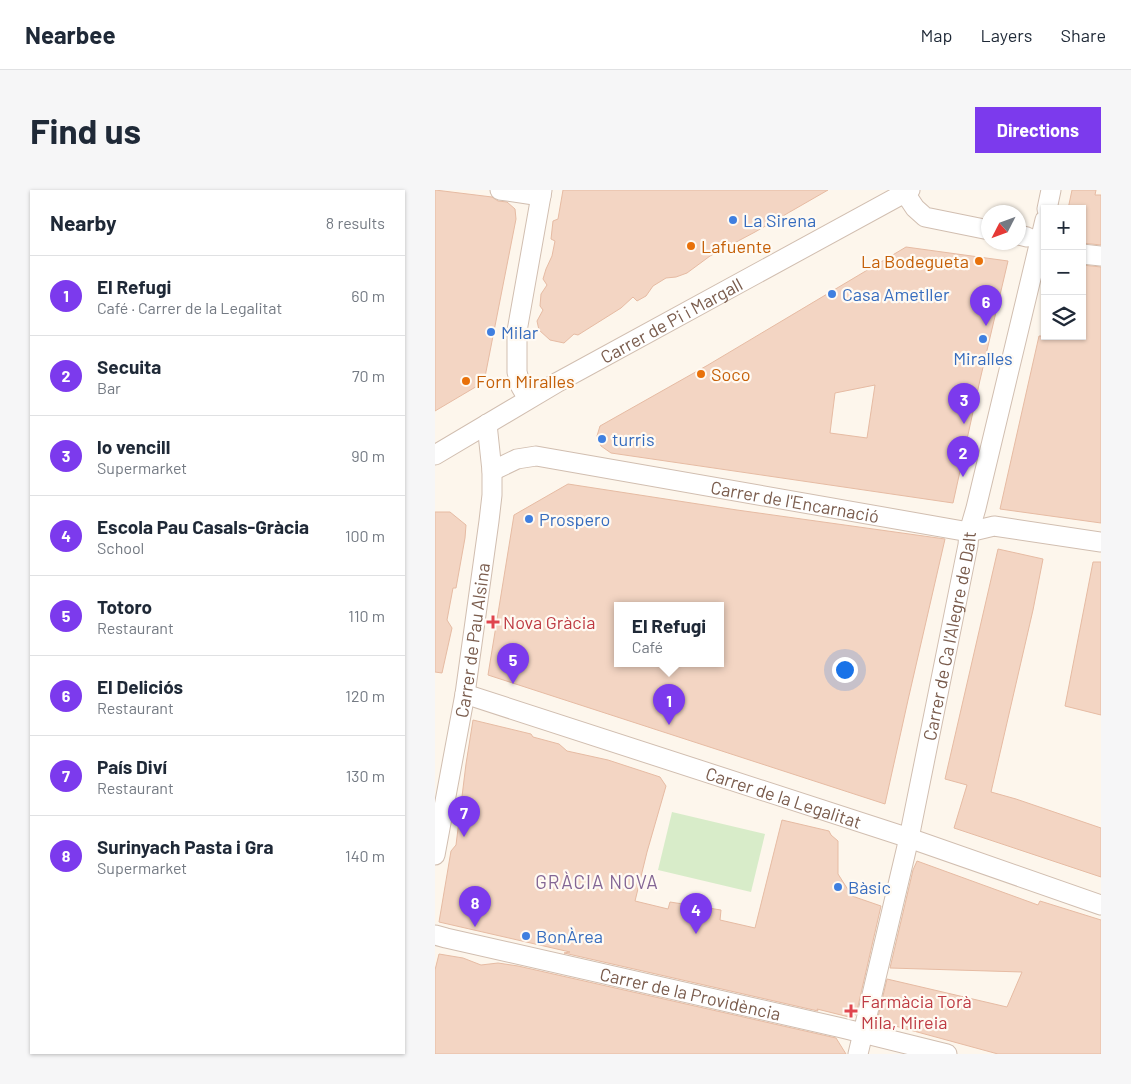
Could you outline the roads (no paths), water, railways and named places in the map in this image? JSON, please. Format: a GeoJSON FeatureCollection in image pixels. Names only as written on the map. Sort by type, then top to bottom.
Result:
{"type":"FeatureCollection","features":[{"type":"Feature","properties":{"kind":"street"},"geometry":{"type":"LineString","coordinates":[[500,190],[542,193],[517,331],[517,372],[521,387],[528,399]]}},
{"type":"Feature","properties":{"kind":"street"},"geometry":{"type":"LineString","coordinates":[[1048,205],[1051,190]]}},
{"type":"Feature","properties":{"kind":"street"},"geometry":{"type":"LineString","coordinates":[[897,194],[925,217],[981,228]]}},
{"type":"Feature","properties":{"kind":"street","name":"Carrer de Pi i Margall"},"geometry":{"type":"LineString","coordinates":[[435,455],[528,399],[897,194]]}},
{"type":"Feature","properties":{"kind":"street","name":"Carrer de Ca l'Alegre de Dalt"},"geometry":{"type":"LineString","coordinates":[[858,1054],[909,838],[968,546],[969,532],[976,508],[1033,239],[1041,226]]}},
{"type":"Feature","properties":{"kind":"street"},"geometry":{"type":"LineString","coordinates":[[1086,254],[1101,256]]}},
{"type":"Feature","properties":{"kind":"street","name":"Carrer de Pau Alsina"},"geometry":{"type":"LineString","coordinates":[[435,855],[465,694],[489,521],[492,471],[487,424]]}},
{"type":"Feature","properties":{"kind":"street","name":"Carrer de l'Encarnació"},"geometry":{"type":"LineString","coordinates":[[492,471],[517,460],[536,456],[969,532],[994,526],[1101,542]]}},
{"type":"Feature","properties":{"kind":"street","name":"Carrer de la Legalitat"},"geometry":{"type":"LineString","coordinates":[[465,694],[909,838],[1101,905]]}},
{"type":"Feature","properties":{"kind":"street","name":"Carrer de la Providència"},"geometry":{"type":"LineString","coordinates":[[435,934],[947,1054]]}},
{"type":"Feature","properties":{"kind":"place","name":"La Sirena"},"geometry":{"type":"Point","coordinates":[733,220]}},
{"type":"Feature","properties":{"kind":"place","name":"Lafuente"},"geometry":{"type":"Point","coordinates":[691,246]}},
{"type":"Feature","properties":{"kind":"place","name":"La Bodegueta"},"geometry":{"type":"Point","coordinates":[979,261]}},
{"type":"Feature","properties":{"kind":"place","name":"Casa Ametller"},"geometry":{"type":"Point","coordinates":[832,294]}},
{"type":"Feature","properties":{"kind":"place","name":"El Deliciós"},"geometry":{"type":"Point","coordinates":[986,326]}},
{"type":"Feature","properties":{"kind":"place","name":"Milar"},"geometry":{"type":"Point","coordinates":[491,332]}},
{"type":"Feature","properties":{"kind":"place","name":"Miralles"},"geometry":{"type":"Point","coordinates":[983,339]}},
{"type":"Feature","properties":{"kind":"place","name":"Soco"},"geometry":{"type":"Point","coordinates":[701,374]}},
{"type":"Feature","properties":{"kind":"place","name":"Forn Miralles"},"geometry":{"type":"Point","coordinates":[466,381]}},
{"type":"Feature","properties":{"kind":"place","name":"lo vencill"},"geometry":{"type":"Point","coordinates":[964,424]}},
{"type":"Feature","properties":{"kind":"place","name":"turris"},"geometry":{"type":"Point","coordinates":[602,439]}},
{"type":"Feature","properties":{"kind":"place","name":"Secuita"},"geometry":{"type":"Point","coordinates":[963,477]}},
{"type":"Feature","properties":{"kind":"place","name":"Prospero"},"geometry":{"type":"Point","coordinates":[529,519]}},
{"type":"Feature","properties":{"kind":"place","name":"Nova Gràcia"},"geometry":{"type":"Point","coordinates":[493,622]}},
{"type":"Feature","properties":{"kind":"place","name":"Totoro"},"geometry":{"type":"Point","coordinates":[513,684]}},
{"type":"Feature","properties":{"kind":"place","name":"El Refugi"},"geometry":{"type":"Point","coordinates":[669,725]}},
{"type":"Feature","properties":{"kind":"place","name":"País Diví"},"geometry":{"type":"Point","coordinates":[464,837]}},
{"type":"Feature","properties":{"kind":"place","name":"Bàsic"},"geometry":{"type":"Point","coordinates":[838,887]}},
{"type":"Feature","properties":{"kind":"place","name":"Surinyach Pasta i Gra"},"geometry":{"type":"Point","coordinates":[475,927]}},
{"type":"Feature","properties":{"kind":"place","name":"Escola Pau Casals-Gràcia"},"geometry":{"type":"Point","coordinates":[696,934]}},
{"type":"Feature","properties":{"kind":"place","name":"BonÀrea"},"geometry":{"type":"Point","coordinates":[526,936]}},
{"type":"Feature","properties":{"kind":"place","name":"Farmàcia Torà Mila, Mireia"},"geometry":{"type":"Point","coordinates":[851,1011]}},
{"type":"Feature","properties":{"kind":"district","name":"GRÀCIA NOVA"},"geometry":{"type":"Point","coordinates":[597,881]}}]}
